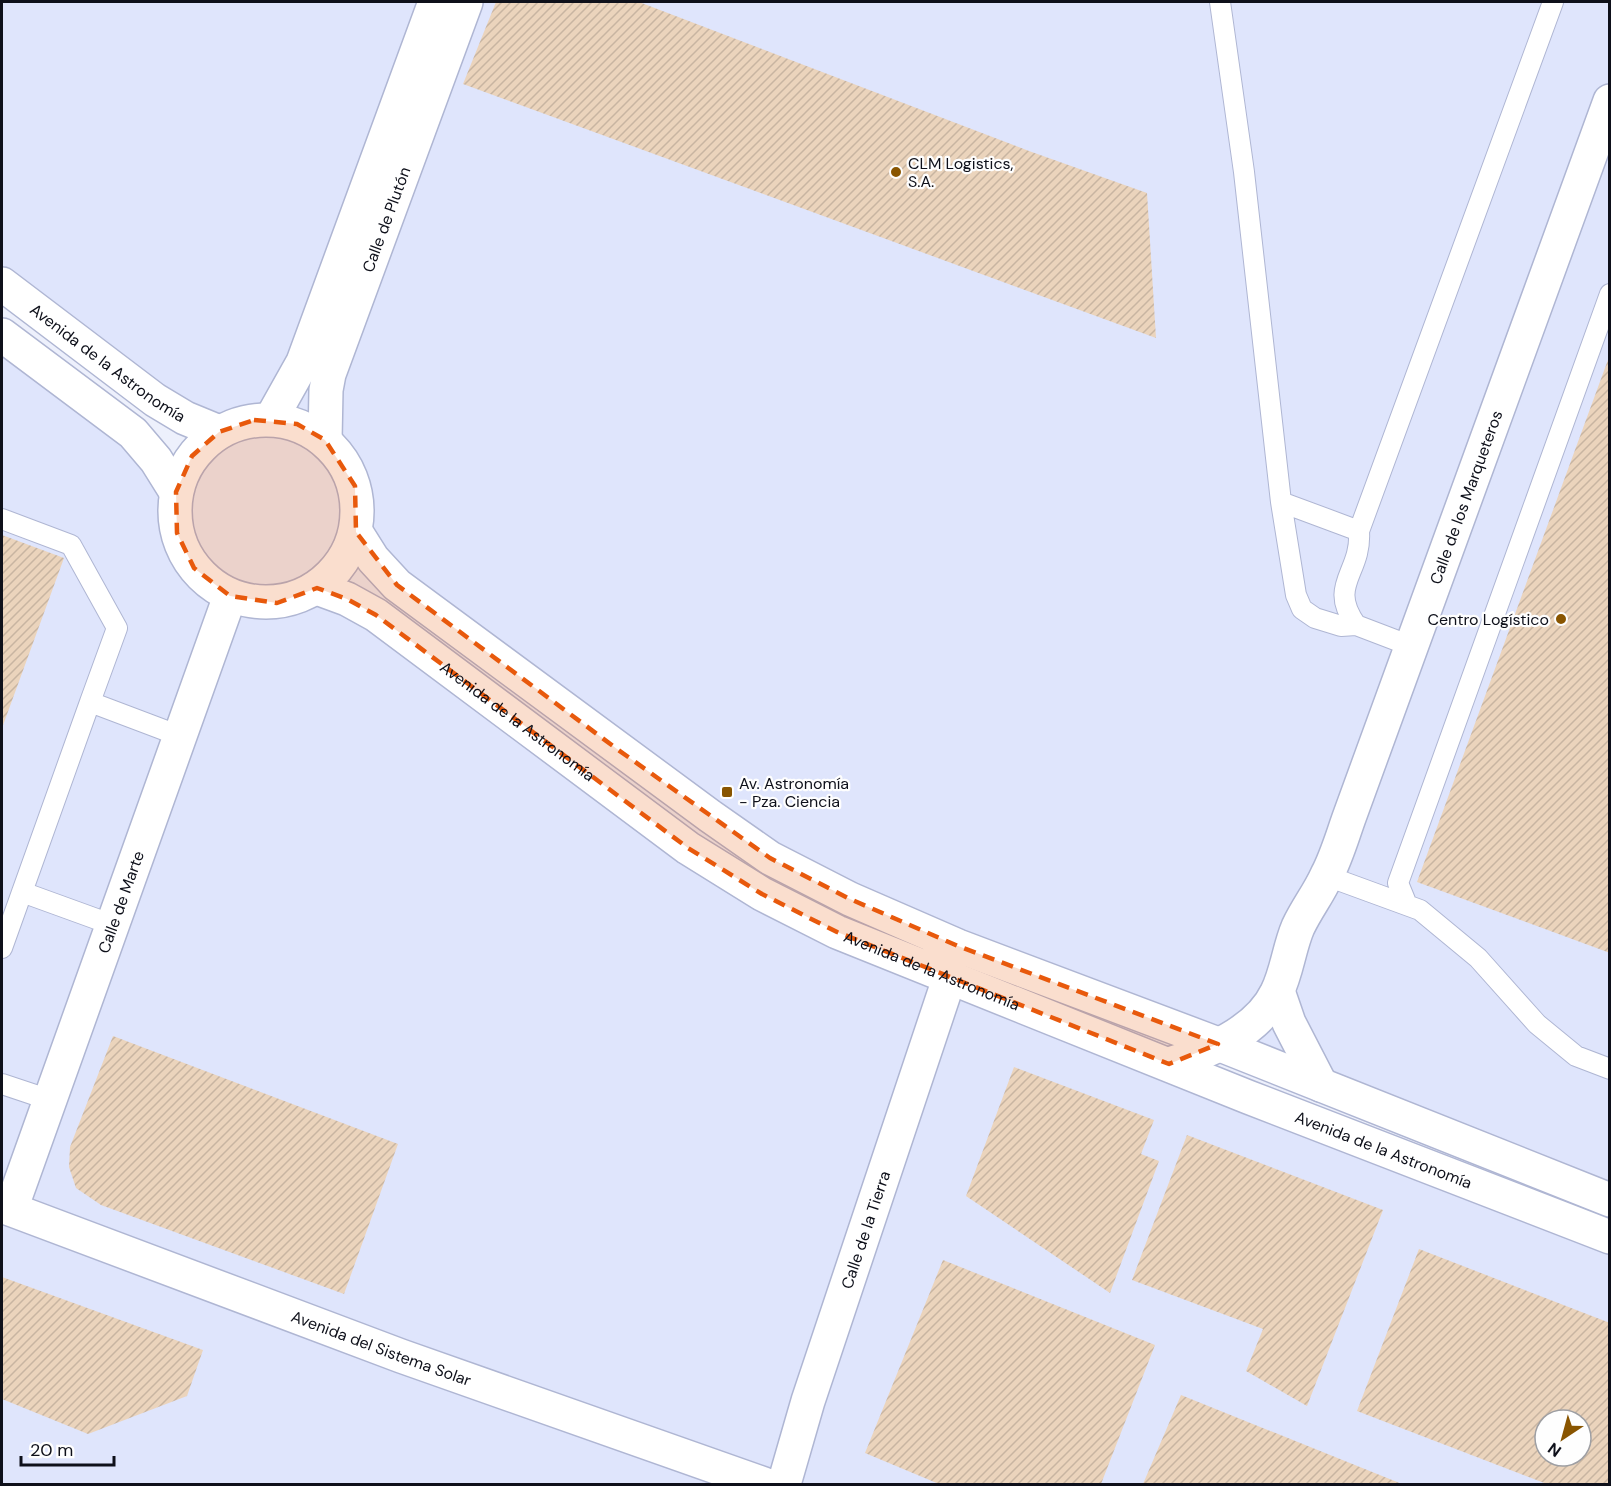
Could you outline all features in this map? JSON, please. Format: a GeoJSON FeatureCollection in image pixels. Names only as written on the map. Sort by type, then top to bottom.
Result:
{"type":"FeatureCollection","features":[{"type":"Feature","properties":{"kind":"street","name":"Calle de Plutón"},"geometry":{"type":"LineString","coordinates":[[271,419],[303,362],[435,2]]}},
{"type":"Feature","properties":{"kind":"street","name":"Calle de Plutón"},"geometry":{"type":"LineString","coordinates":[[325,440],[326,390],[329,374],[466,2]]}},
{"type":"Feature","properties":{"kind":"street","name":"Calle de los Marqueteros"},"geometry":{"type":"LineString","coordinates":[[1169,1064],[1195,1056],[1251,1026],[1267,1010],[1278,991],[1295,934],[1309,902],[1327,876],[1610,100]]}},
{"type":"Feature","properties":{"kind":"street","name":"Avenida de la Astronomía"},"geometry":{"type":"LineString","coordinates":[[2,284],[156,400],[185,418],[219,432]]}},
{"type":"Feature","properties":{"kind":"street"},"geometry":{"type":"LineString","coordinates":[[2,335],[133,433],[156,460],[176,492]]}},
{"type":"Feature","properties":{"kind":"street"},"geometry":{"type":"LineString","coordinates":[[271,419],[297,424],[325,440],[333,448],[355,486],[356,532],[341,565],[317,588],[278,603],[230,596],[194,568],[177,533],[176,492],[192,456],[219,432],[254,420],[271,419]]}},
{"type":"Feature","properties":{"kind":"street","name":"Avenida de la Astronomía"},"geometry":{"type":"LineString","coordinates":[[356,532],[373,559],[397,585],[770,858],[915,928],[1218,1044],[1610,1200]]}},
{"type":"Feature","properties":{"kind":"street","name":"Avenida de la Astronomía"},"geometry":{"type":"LineString","coordinates":[[317,588],[376,615],[688,848],[762,894],[837,932],[1610,1237]]}},
{"type":"Feature","properties":{"kind":"street","name":"Calle de Marte"},"geometry":{"type":"LineString","coordinates":[[6,1208],[50,1100],[230,596]]}},
{"type":"Feature","properties":{"kind":"street"},"geometry":{"type":"LineString","coordinates":[[915,928],[935,944],[946,959],[950,976],[964,968],[980,965],[1037,975]]}},
{"type":"Feature","properties":{"kind":"street","name":"Calle de la Tierra"},"geometry":{"type":"LineString","coordinates":[[784,1485],[808,1401],[950,976]]}},
{"type":"Feature","properties":{"kind":"street"},"geometry":{"type":"LineString","coordinates":[[1278,991],[1289,1023],[1321,1085]]}},
{"type":"Feature","properties":{"kind":"street","name":"Avenida del Sistema Solar"},"geometry":{"type":"LineString","coordinates":[[6,1208],[422,1363],[764,1485]]}},
{"type":"Feature","properties":{"kind":"lane"},"geometry":{"type":"LineString","coordinates":[[1220,2],[1244,172],[1281,502],[1296,595],[1302,609],[1314,618],[1341,626],[1356,625],[1411,646]]}},
{"type":"Feature","properties":{"kind":"lane"},"geometry":{"type":"LineString","coordinates":[[1356,625],[1346,611],[1342,598],[1360,546],[1359,531],[1553,2]]}},
{"type":"Feature","properties":{"kind":"lane"},"geometry":{"type":"LineString","coordinates":[[1407,905],[1398,883],[1610,294]]}},
{"type":"Feature","properties":{"kind":"lane"},"geometry":{"type":"LineString","coordinates":[[1281,502],[1359,531]]}},
{"type":"Feature","properties":{"kind":"lane"},"geometry":{"type":"LineString","coordinates":[[2,519],[70,545],[117,628],[2,948]]}},
{"type":"Feature","properties":{"kind":"lane"},"geometry":{"type":"LineString","coordinates":[[90,702],[180,736]]}},
{"type":"Feature","properties":{"kind":"lane"},"geometry":{"type":"LineString","coordinates":[[1327,876],[1420,910],[1478,958],[1537,1024],[1576,1056],[1610,1070]]}},
{"type":"Feature","properties":{"kind":"lane"},"geometry":{"type":"LineString","coordinates":[[22,892],[113,925]]}},
{"type":"Feature","properties":{"kind":"lane"},"geometry":{"type":"LineString","coordinates":[[2,1084],[50,1100]]}},
{"type":"Feature","properties":{"kind":"highlighted area"},"geometry":{"type":"Polygon","coordinates":[[[254,420],[297,424],[325,440],[355,486],[356,532],[397,585],[617,749],[770,858],[850,899],[958,946],[1218,1044],[1169,1064],[837,932],[762,894],[688,848],[376,615],[347,599],[317,588],[277,603],[230,596],[194,568],[177,533],[176,492],[192,456],[219,432],[254,420]]]}},
{"type":"Feature","properties":{"kind":"shaded area"},"geometry":{"type":"Polygon","coordinates":[[[2,2],[1609,2],[1609,1200],[770,858],[356,532],[355,486],[333,448],[325,440],[297,424],[271,419],[254,420],[219,432],[2,284],[2,2]]]}},
{"type":"Feature","properties":{"kind":"shaded area"},"geometry":{"type":"Polygon","coordinates":[[[2,335],[176,492],[177,533],[194,568],[230,596],[277,603],[317,588],[762,894],[1609,1237],[1609,1484],[2,1484],[2,335]]]}},
{"type":"Feature","properties":{"kind":"building","name":"CLM Logistics, S.A."},"geometry":{"type":"Polygon","coordinates":[[[496,2],[639,2],[1029,151],[1147,193],[1156,338],[463,84],[496,2]]]}},
{"type":"Feature","properties":{"kind":"building","name":"Centro Logístico"},"geometry":{"type":"Polygon","coordinates":[[[1610,357],[1610,953],[1417,882],[1610,357]]]}},
{"type":"Feature","properties":{"kind":"building"},"geometry":{"type":"Polygon","coordinates":[[[2,535],[64,558],[2,728],[2,535]]]}},
{"type":"Feature","properties":{"kind":"building"},"geometry":{"type":"Polygon","coordinates":[[[113,1036],[398,1144],[344,1294],[101,1205],[76,1188],[69,1167],[70,1147],[113,1036]]]}},
{"type":"Feature","properties":{"kind":"building"},"geometry":{"type":"Polygon","coordinates":[[[1014,1067],[1154,1120],[1141,1154],[1159,1161],[1110,1293],[966,1196],[1014,1067]]]}},
{"type":"Feature","properties":{"kind":"building"},"geometry":{"type":"Polygon","coordinates":[[[1187,1135],[1383,1210],[1307,1406],[1246,1371],[1263,1329],[1132,1280],[1187,1135]]]}},
{"type":"Feature","properties":{"kind":"building"},"geometry":{"type":"Polygon","coordinates":[[[1419,1249],[1610,1323],[1610,1484],[1547,1484],[1357,1411],[1419,1249]]]}},
{"type":"Feature","properties":{"kind":"building"},"geometry":{"type":"Polygon","coordinates":[[[943,1260],[1155,1345],[1101,1484],[939,1484],[865,1453],[943,1260]]]}},
{"type":"Feature","properties":{"kind":"building"},"geometry":{"type":"Polygon","coordinates":[[[2,1277],[203,1350],[187,1396],[88,1434],[2,1399],[2,1277]]]}},
{"type":"Feature","properties":{"kind":"building"},"geometry":{"type":"Polygon","coordinates":[[[1181,1395],[1402,1484],[1143,1484],[1181,1395]]]}},
{"type":"Feature","properties":{"kind":"place","name":"CLM Logistics, S.A."},"geometry":{"type":"Point","coordinates":[896,172]}},
{"type":"Feature","properties":{"kind":"place","name":"Centro Logístico"},"geometry":{"type":"Point","coordinates":[1561,619]}},
{"type":"Feature","properties":{"kind":"place","name":"Av. Astronomía - Pza. Ciencia"},"geometry":{"type":"Point","coordinates":[727,792]}}]}
